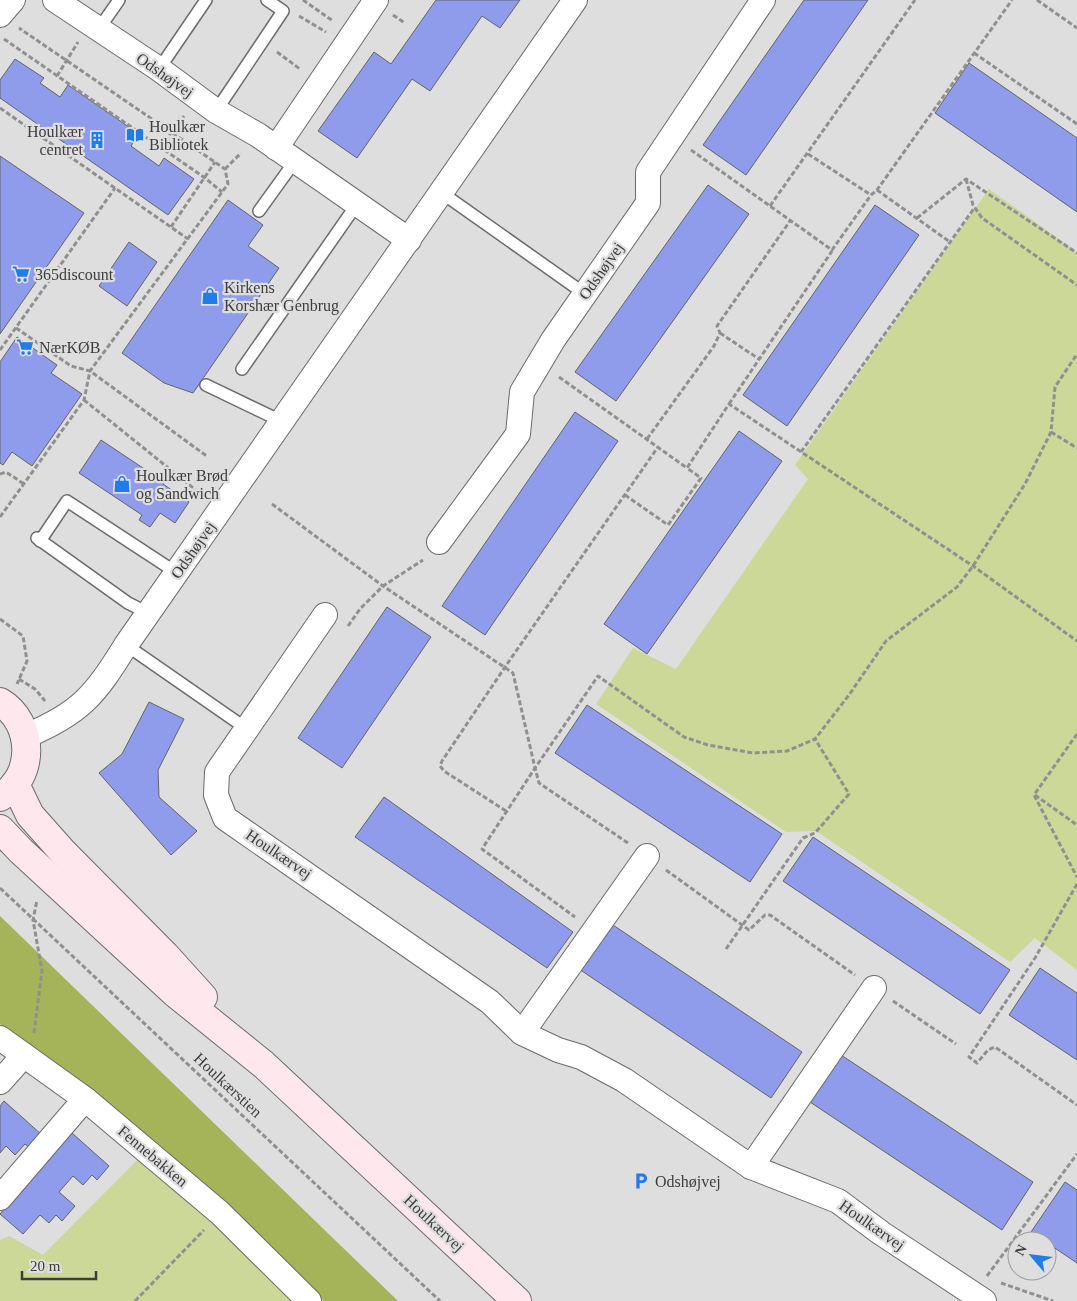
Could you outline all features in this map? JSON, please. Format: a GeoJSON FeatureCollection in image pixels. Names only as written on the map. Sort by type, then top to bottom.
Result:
{"type":"FeatureCollection","features":[{"type":"Feature","properties":{"kind":"street","name":"Odshøjvej"},"geometry":{"type":"LineString","coordinates":[[55,0],[216,111],[286,154],[409,240]]}},
{"type":"Feature","properties":{"kind":"street"},"geometry":{"type":"LineString","coordinates":[[286,154],[320,83],[376,0]]}},
{"type":"Feature","properties":{"kind":"street","name":"Odshøjvej"},"geometry":{"type":"LineString","coordinates":[[26,736],[55,724],[80,708],[106,678],[126,645],[222,510],[575,0]]}},
{"type":"Feature","properties":{"kind":"street","name":"Odshøjvej"},"geometry":{"type":"LineString","coordinates":[[439,542],[518,434],[522,392],[585,294],[648,203],[648,172],[763,0]]}},
{"type":"Feature","properties":{"kind":"street","name":"Houlkærvej"},"geometry":{"type":"LineString","coordinates":[[325,615],[217,772],[216,795],[225,818],[490,1002],[522,1033],[558,1050],[581,1057],[624,1080],[751,1168],[838,1200],[881,1233],[979,1298]]}},
{"type":"Feature","properties":{"kind":"street"},"geometry":{"type":"LineString","coordinates":[[3,703],[18,719],[26,736],[27,753],[24,769],[8,790]]}},
{"type":"Feature","properties":{"kind":"street","name":"Houlkærvej"},"geometry":{"type":"LineString","coordinates":[[8,790],[62,851],[165,955],[263,1064]]}},
{"type":"Feature","properties":{"kind":"street","name":"Houlkærvej"},"geometry":{"type":"LineString","coordinates":[[0,829],[20,851],[175,993],[263,1064],[517,1301]]}},
{"type":"Feature","properties":{"kind":"street"},"geometry":{"type":"LineString","coordinates":[[522,1033],[647,856]]}},
{"type":"Feature","properties":{"kind":"street"},"geometry":{"type":"LineString","coordinates":[[751,1168],[874,988]]}},
{"type":"Feature","properties":{"kind":"street","name":"Fennebakken"},"geometry":{"type":"LineString","coordinates":[[0,1038],[86,1099],[220,1213],[309,1301]]}},
{"type":"Feature","properties":{"kind":"street"},"geometry":{"type":"LineString","coordinates":[[0,1082],[24,1055]]}},
{"type":"Feature","properties":{"kind":"street"},"geometry":{"type":"LineString","coordinates":[[0,1198],[86,1099]]}},
{"type":"Feature","properties":{"kind":"lane"},"geometry":{"type":"LineString","coordinates":[[94,27],[119,0]]}},
{"type":"Feature","properties":{"kind":"lane"},"geometry":{"type":"LineString","coordinates":[[159,70],[206,0]]}},
{"type":"Feature","properties":{"kind":"lane"},"geometry":{"type":"LineString","coordinates":[[216,111],[283,11],[267,0]]}},
{"type":"Feature","properties":{"kind":"lane"},"geometry":{"type":"LineString","coordinates":[[260,211],[286,154]]}},
{"type":"Feature","properties":{"kind":"lane"},"geometry":{"type":"LineString","coordinates":[[442,193],[585,294]]}},
{"type":"Feature","properties":{"kind":"lane"},"geometry":{"type":"LineString","coordinates":[[242,369],[357,204]]}},
{"type":"Feature","properties":{"kind":"lane"},"geometry":{"type":"LineString","coordinates":[[206,385],[283,422]]}},
{"type":"Feature","properties":{"kind":"lane"},"geometry":{"type":"LineString","coordinates":[[148,614],[128,603],[38,539],[67,501],[176,574]]}},
{"type":"Feature","properties":{"kind":"lane"},"geometry":{"type":"LineString","coordinates":[[126,645],[247,729]]}},
{"type":"Feature","properties":{"kind":"path"},"geometry":{"type":"LineString","coordinates":[[303,0],[338,25]]}},
{"type":"Feature","properties":{"kind":"path"},"geometry":{"type":"LineString","coordinates":[[770,206],[915,0]]}},
{"type":"Feature","properties":{"kind":"path"},"geometry":{"type":"LineString","coordinates":[[687,468],[832,250],[1012,0]]}},
{"type":"Feature","properties":{"kind":"path"},"geometry":{"type":"LineString","coordinates":[[1037,0],[1077,28]]}},
{"type":"Feature","properties":{"kind":"path"},"geometry":{"type":"LineString","coordinates":[[0,517],[84,400],[90,371],[228,184],[226,169],[23,32],[5,9]]}},
{"type":"Feature","properties":{"kind":"path"},"geometry":{"type":"LineString","coordinates":[[283,11],[303,18],[331,35]]}},
{"type":"Feature","properties":{"kind":"path"},"geometry":{"type":"LineString","coordinates":[[57,76],[66,61],[94,27]]}},
{"type":"Feature","properties":{"kind":"path"},"geometry":{"type":"LineString","coordinates":[[0,36],[205,178],[222,192]]}},
{"type":"Feature","properties":{"kind":"path"},"geometry":{"type":"LineString","coordinates":[[262,41],[320,83]]}},
{"type":"Feature","properties":{"kind":"path"},"geometry":{"type":"LineString","coordinates":[[974,53],[1077,124]]}},
{"type":"Feature","properties":{"kind":"path"},"geometry":{"type":"LineString","coordinates":[[160,147],[172,134],[197,97]]}},
{"type":"Feature","properties":{"kind":"path"},"geometry":{"type":"LineString","coordinates":[[0,108],[188,238]]}},
{"type":"Feature","properties":{"kind":"path"},"geometry":{"type":"LineString","coordinates":[[672,136],[832,250]]}},
{"type":"Feature","properties":{"kind":"path"},"geometry":{"type":"LineString","coordinates":[[808,154],[871,195]]}},
{"type":"Feature","properties":{"kind":"path"},"geometry":{"type":"LineString","coordinates":[[171,227],[216,162]]}},
{"type":"Feature","properties":{"kind":"path"},"geometry":{"type":"LineString","coordinates":[[917,218],[966,179]]}},
{"type":"Feature","properties":{"kind":"path"},"geometry":{"type":"LineString","coordinates":[[966,179],[974,207],[982,218],[1077,285]]}},
{"type":"Feature","properties":{"kind":"path"},"geometry":{"type":"LineString","coordinates":[[966,179],[1077,253]]}},
{"type":"Feature","properties":{"kind":"path"},"geometry":{"type":"LineString","coordinates":[[0,350],[115,188]]}},
{"type":"Feature","properties":{"kind":"path"},"geometry":{"type":"LineString","coordinates":[[877,190],[950,242]]}},
{"type":"Feature","properties":{"kind":"path"},"geometry":{"type":"LineString","coordinates":[[801,452],[974,207]]}},
{"type":"Feature","properties":{"kind":"path"},"geometry":{"type":"LineString","coordinates":[[759,359],[720,333],[717,326],[790,221]]}},
{"type":"Feature","properties":{"kind":"path"},"geometry":{"type":"LineString","coordinates":[[16,328],[71,366],[90,371],[208,458]]}},
{"type":"Feature","properties":{"kind":"path"},"geometry":{"type":"LineString","coordinates":[[647,439],[714,346],[720,333]]}},
{"type":"Feature","properties":{"kind":"path"},"geometry":{"type":"LineString","coordinates":[[594,930],[482,849],[598,676],[684,737],[708,745],[753,753],[787,751],[815,739],[886,641],[957,587],[973,566],[1024,484],[1051,432],[1055,387],[1077,354]]}},
{"type":"Feature","properties":{"kind":"path"},"geometry":{"type":"LineString","coordinates":[[539,363],[701,478],[668,525],[625,494]]}},
{"type":"Feature","properties":{"kind":"path"},"geometry":{"type":"LineString","coordinates":[[84,400],[222,510]]}},
{"type":"Feature","properties":{"kind":"path"},"geometry":{"type":"LineString","coordinates":[[729,404],[973,566],[1077,641]]}},
{"type":"Feature","properties":{"kind":"path"},"geometry":{"type":"LineString","coordinates":[[1051,432],[1077,448]]}},
{"type":"Feature","properties":{"kind":"path"},"geometry":{"type":"LineString","coordinates":[[506,811],[444,771],[440,766],[505,667],[658,448]]}},
{"type":"Feature","properties":{"kind":"path"},"geometry":{"type":"LineString","coordinates":[[0,474],[6,472],[24,484]]}},
{"type":"Feature","properties":{"kind":"path"},"geometry":{"type":"LineString","coordinates":[[272,504],[383,586],[513,673],[539,783],[647,856],[742,926],[749,930],[765,915],[770,916],[956,1044]]}},
{"type":"Feature","properties":{"kind":"path"},"geometry":{"type":"LineString","coordinates":[[0,619],[23,636],[27,661],[19,679],[3,703]]}},
{"type":"Feature","properties":{"kind":"path"},"geometry":{"type":"LineString","coordinates":[[19,679],[35,689],[43,697],[55,724]]}},
{"type":"Feature","properties":{"kind":"path"},"geometry":{"type":"LineString","coordinates":[[1034,795],[1077,734]]}},
{"type":"Feature","properties":{"kind":"path"},"geometry":{"type":"LineString","coordinates":[[726,949],[804,838],[815,833],[849,794],[815,739]]}},
{"type":"Feature","properties":{"kind":"path"},"geometry":{"type":"LineString","coordinates":[[1034,795],[1077,825]]}},
{"type":"Feature","properties":{"kind":"path"},"geometry":{"type":"LineString","coordinates":[[1034,795],[1077,877]]}},
{"type":"Feature","properties":{"kind":"path"},"geometry":{"type":"LineString","coordinates":[[1077,884],[1035,958],[969,1058],[977,1062],[988,1050],[995,1047],[1077,1105]]}},
{"type":"Feature","properties":{"kind":"path","name":"Houlkærstien"},"geometry":{"type":"LineString","coordinates":[[0,888],[440,1301]]}},
{"type":"Feature","properties":{"kind":"path"},"geometry":{"type":"LineString","coordinates":[[24,1055],[32,1045],[42,971],[34,920]]}},
{"type":"Feature","properties":{"kind":"path"},"geometry":{"type":"LineString","coordinates":[[979,1298],[1077,1154]]}},
{"type":"Feature","properties":{"kind":"path"},"geometry":{"type":"LineString","coordinates":[[135,1301],[220,1213]]}},
{"type":"Feature","properties":{"kind":"green space"},"geometry":{"type":"Polygon","coordinates":[[[989,189],[1077,252],[1077,970],[1035,938],[1010,962],[816,831],[786,832],[596,704],[633,648],[676,669],[808,479],[795,465],[989,189]]]}},
{"type":"Feature","properties":{"kind":"green space"},"geometry":{"type":"Polygon","coordinates":[[[0,916],[398,1301],[324,1301],[155,1142],[0,1024],[0,916]]]}},
{"type":"Feature","properties":{"kind":"green space"},"geometry":{"type":"Polygon","coordinates":[[[155,1142],[307,1284],[290,1301],[0,1301],[0,1240],[9,1236],[43,1255],[155,1142]]]}},
{"type":"Feature","properties":{"kind":"building"},"geometry":{"type":"Polygon","coordinates":[[[436,0],[520,0],[500,28],[482,16],[430,91],[412,79],[357,158],[318,131],[374,52],[391,64],[436,0]]]}},
{"type":"Feature","properties":{"kind":"building"},"geometry":{"type":"Polygon","coordinates":[[[804,0],[868,0],[746,175],[703,145],[804,0]]]}},
{"type":"Feature","properties":{"kind":"building","name":"Houlkær centret"},"geometry":{"type":"Polygon","coordinates":[[[15,59],[44,78],[40,83],[60,97],[68,85],[139,134],[131,146],[159,166],[164,158],[194,179],[168,215],[0,98],[0,80],[15,59]]]}},
{"type":"Feature","properties":{"kind":"building"},"geometry":{"type":"Polygon","coordinates":[[[969,63],[1077,138],[1077,212],[935,113],[969,63]]]}},
{"type":"Feature","properties":{"kind":"building","name":"365discount"},"geometry":{"type":"Polygon","coordinates":[[[0,156],[84,213],[0,334],[0,156]]]}},
{"type":"Feature","properties":{"kind":"building"},"geometry":{"type":"Polygon","coordinates":[[[708,185],[749,214],[616,401],[575,372],[708,185]]]}},
{"type":"Feature","properties":{"kind":"building","name":"Kirkens Korshær Genbrug"},"geometry":{"type":"Polygon","coordinates":[[[228,200],[263,225],[248,246],[279,268],[193,393],[164,383],[122,353],[228,200]]]}},
{"type":"Feature","properties":{"kind":"building"},"geometry":{"type":"Polygon","coordinates":[[[875,205],[919,235],[787,426],[743,395],[875,205]]]}},
{"type":"Feature","properties":{"kind":"building"},"geometry":{"type":"Polygon","coordinates":[[[129,242],[157,262],[127,306],[99,286],[129,242]]]}},
{"type":"Feature","properties":{"kind":"building"},"geometry":{"type":"Polygon","coordinates":[[[17,337],[57,365],[51,373],[82,394],[32,466],[12,452],[3,465],[0,463],[0,362],[17,337]]]}},
{"type":"Feature","properties":{"kind":"building"},"geometry":{"type":"Polygon","coordinates":[[[575,412],[618,441],[485,635],[442,606],[575,412]]]}},
{"type":"Feature","properties":{"kind":"building"},"geometry":{"type":"Polygon","coordinates":[[[739,431],[782,461],[647,654],[604,624],[739,431]]]}},
{"type":"Feature","properties":{"kind":"building"},"geometry":{"type":"Polygon","coordinates":[[[101,440],[164,482],[163,484],[189,502],[175,523],[160,513],[150,527],[139,520],[142,515],[79,473],[101,440]]]}},
{"type":"Feature","properties":{"kind":"building"},"geometry":{"type":"Polygon","coordinates":[[[387,607],[431,637],[342,768],[298,738],[387,607]]]}},
{"type":"Feature","properties":{"kind":"building"},"geometry":{"type":"Polygon","coordinates":[[[149,702],[184,719],[158,770],[159,797],[197,831],[171,855],[99,773],[122,754],[149,702]]]}},
{"type":"Feature","properties":{"kind":"building"},"geometry":{"type":"Polygon","coordinates":[[[587,705],[782,834],[750,882],[555,753],[587,705]]]}},
{"type":"Feature","properties":{"kind":"building"},"geometry":{"type":"Polygon","coordinates":[[[384,797],[573,932],[547,968],[355,837],[384,797]]]}},
{"type":"Feature","properties":{"kind":"building"},"geometry":{"type":"Polygon","coordinates":[[[813,837],[1010,970],[980,1014],[783,881],[813,837]]]}},
{"type":"Feature","properties":{"kind":"building"},"geometry":{"type":"Polygon","coordinates":[[[607,921],[802,1052],[771,1098],[576,967],[607,921]]]}},
{"type":"Feature","properties":{"kind":"building"},"geometry":{"type":"Polygon","coordinates":[[[1040,968],[1077,993],[1077,1060],[1009,1015],[1040,968]]]}},
{"type":"Feature","properties":{"kind":"building"},"geometry":{"type":"Polygon","coordinates":[[[835,1051],[1033,1182],[1002,1230],[804,1098],[835,1051]]]}},
{"type":"Feature","properties":{"kind":"building"},"geometry":{"type":"Polygon","coordinates":[[[4,1101],[42,1135],[30,1148],[25,1144],[15,1155],[6,1146],[0,1153],[0,1106],[4,1101]]]}},
{"type":"Feature","properties":{"kind":"building"},"geometry":{"type":"Polygon","coordinates":[[[72,1133],[109,1166],[97,1180],[92,1175],[83,1185],[73,1176],[59,1192],[75,1206],[62,1221],[56,1215],[49,1223],[40,1215],[23,1234],[0,1214],[72,1133]]]}},
{"type":"Feature","properties":{"kind":"building"},"geometry":{"type":"Polygon","coordinates":[[[1065,1182],[1077,1190],[1077,1263],[1057,1250],[1057,1231],[1032,1231],[1065,1182]]]}},
{"type":"Feature","properties":{"kind":"place","name":"Houlkær Bibliotek"},"geometry":{"type":"Point","coordinates":[135,135]}},
{"type":"Feature","properties":{"kind":"place","name":"Houlkær centret"},"geometry":{"type":"Point","coordinates":[97,140]}},
{"type":"Feature","properties":{"kind":"place","name":"365discount"},"geometry":{"type":"Point","coordinates":[21,274]}},
{"type":"Feature","properties":{"kind":"place","name":"Kirkens Korshær Genbrug"},"geometry":{"type":"Point","coordinates":[210,296]}},
{"type":"Feature","properties":{"kind":"place","name":"NærKØB"},"geometry":{"type":"Point","coordinates":[25,347]}},
{"type":"Feature","properties":{"kind":"place","name":"Houlkær Brød og Sandwich"},"geometry":{"type":"Point","coordinates":[122,484]}},
{"type":"Feature","properties":{"kind":"place","name":"Odshøjvej"},"geometry":{"type":"Point","coordinates":[641,1181]}}]}
